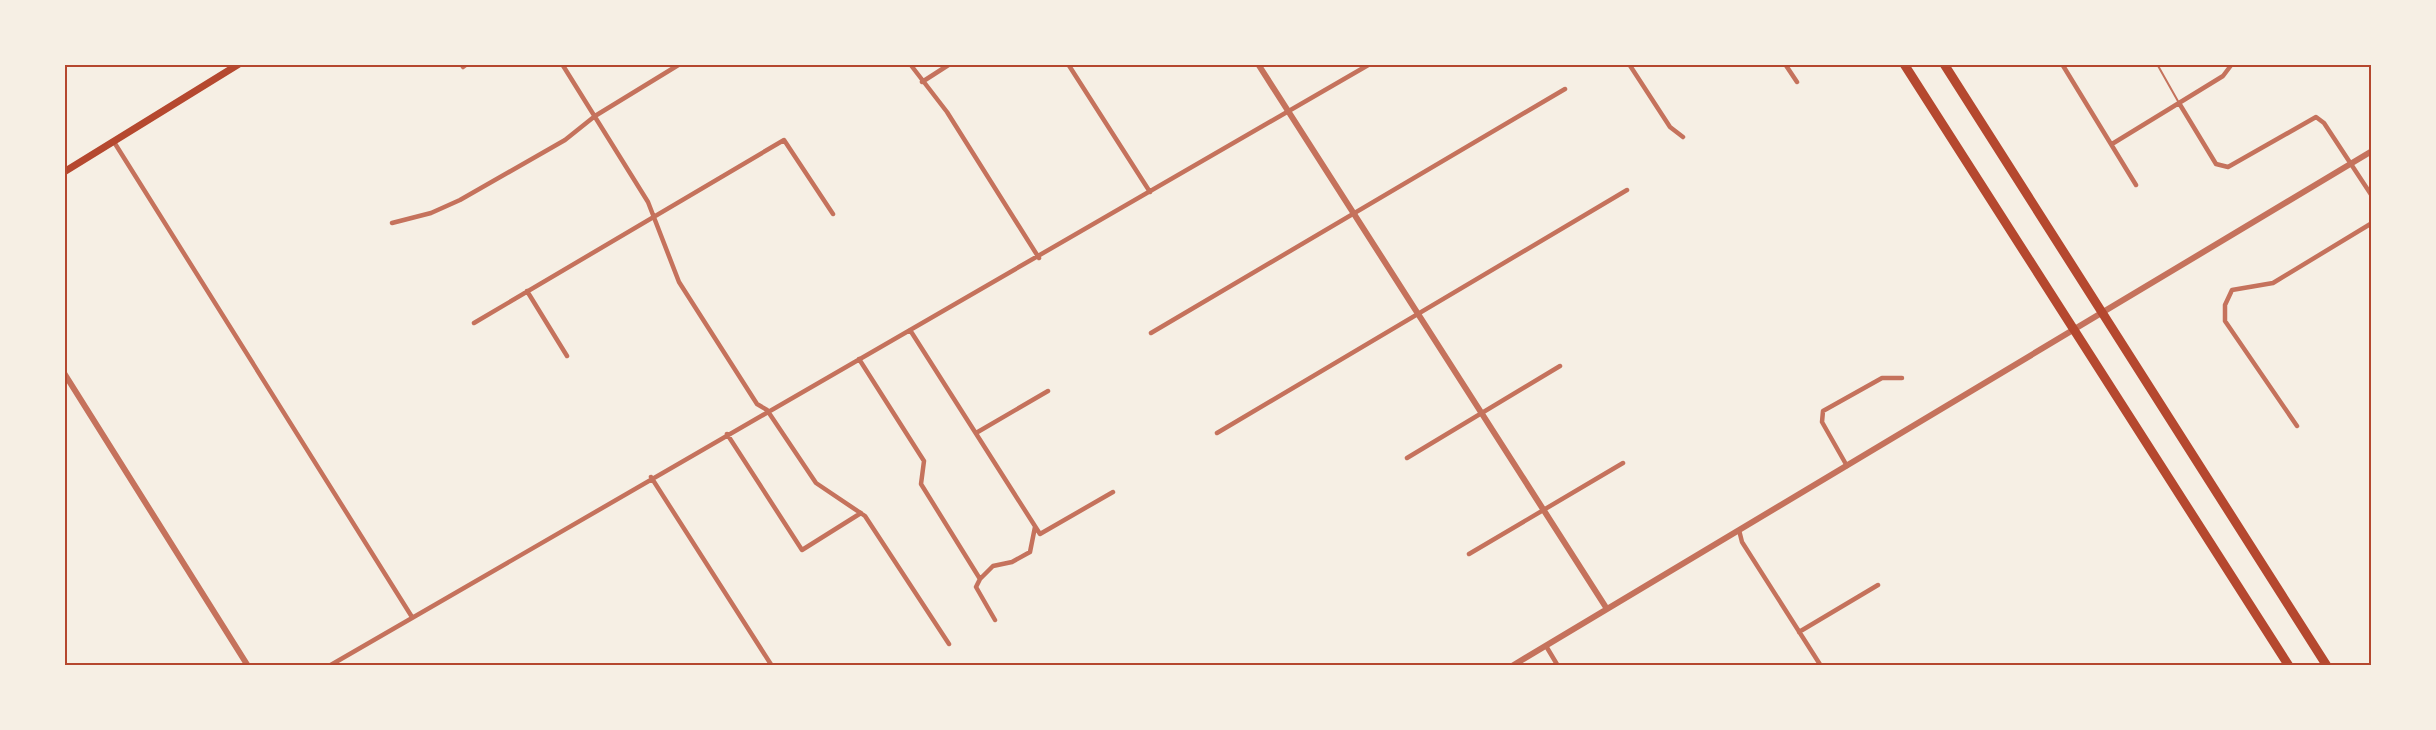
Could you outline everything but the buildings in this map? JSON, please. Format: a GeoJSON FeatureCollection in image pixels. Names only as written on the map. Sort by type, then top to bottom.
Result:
{"type":"FeatureCollection","features":[{"type":"Feature","properties":{"kind":"highway"},"geometry":{"type":"LineString","coordinates":[[1904,64],[2289,666]]}},
{"type":"Feature","properties":{"kind":"highway"},"geometry":{"type":"LineString","coordinates":[[1945,64],[2327,666]]}},
{"type":"Feature","properties":{"kind":"main road"},"geometry":{"type":"LineString","coordinates":[[64,172],[239,64]]}},
{"type":"Feature","properties":{"kind":"street"},"geometry":{"type":"LineString","coordinates":[[562,64],[655,216],[679,282],[757,404],[767,410],[816,483],[861,513],[949,644]]}},
{"type":"Feature","properties":{"kind":"street"},"geometry":{"type":"LineString","coordinates":[[392,223],[431,213],[460,200],[565,140],[595,116],[680,64]]}},
{"type":"Feature","properties":{"kind":"street"},"geometry":{"type":"LineString","coordinates":[[910,64],[946,112],[1039,258]]}},
{"type":"Feature","properties":{"kind":"street"},"geometry":{"type":"LineString","coordinates":[[922,82],[950,64]]}},
{"type":"Feature","properties":{"kind":"street"},"geometry":{"type":"LineString","coordinates":[[1068,64],[1150,192]]}},
{"type":"Feature","properties":{"kind":"street"},"geometry":{"type":"LineString","coordinates":[[1258,64],[1607,609]]}},
{"type":"Feature","properties":{"kind":"street"},"geometry":{"type":"LineString","coordinates":[[329,666],[651,477],[1039,258],[1370,64]]}},
{"type":"Feature","properties":{"kind":"street"},"geometry":{"type":"LineString","coordinates":[[1629,64],[1670,126],[1683,137]]}},
{"type":"Feature","properties":{"kind":"street"},"geometry":{"type":"LineString","coordinates":[[1785,64],[1797,82]]}},
{"type":"Feature","properties":{"kind":"street"},"geometry":{"type":"LineString","coordinates":[[2062,64],[2136,185]]}},
{"type":"Feature","properties":{"kind":"street"},"geometry":{"type":"LineString","coordinates":[[2112,144],[2223,76],[2232,64]]}},
{"type":"Feature","properties":{"kind":"street"},"geometry":{"type":"LineString","coordinates":[[1151,333],[1565,89]]}},
{"type":"Feature","properties":{"kind":"street"},"geometry":{"type":"LineString","coordinates":[[2179,103],[2220,167],[2228,167],[2316,117],[2324,123],[2372,196]]}},
{"type":"Feature","properties":{"kind":"street"},"geometry":{"type":"LineString","coordinates":[[474,323],[784,140],[832,213]]}},
{"type":"Feature","properties":{"kind":"street"},"geometry":{"type":"LineString","coordinates":[[114,142],[412,617]]}},
{"type":"Feature","properties":{"kind":"street"},"geometry":{"type":"LineString","coordinates":[[1512,666],[2372,151]]}},
{"type":"Feature","properties":{"kind":"street"},"geometry":{"type":"LineString","coordinates":[[1217,434],[1627,190]]}},
{"type":"Feature","properties":{"kind":"street"},"geometry":{"type":"LineString","coordinates":[[2297,426],[2225,321],[2225,305],[2232,290],[2273,283],[2372,223]]}},
{"type":"Feature","properties":{"kind":"street"},"geometry":{"type":"LineString","coordinates":[[527,291],[567,356]]}},
{"type":"Feature","properties":{"kind":"street"},"geometry":{"type":"LineString","coordinates":[[910,330],[1040,534],[1113,492]]}},
{"type":"Feature","properties":{"kind":"street"},"geometry":{"type":"LineString","coordinates":[[859,359],[924,461],[921,484],[980,579]]}},
{"type":"Feature","properties":{"kind":"street"},"geometry":{"type":"LineString","coordinates":[[1407,458],[1560,366]]}},
{"type":"Feature","properties":{"kind":"street"},"geometry":{"type":"LineString","coordinates":[[64,373],[248,666]]}},
{"type":"Feature","properties":{"kind":"street"},"geometry":{"type":"LineString","coordinates":[[1847,466],[1822,422],[1823,411],[1882,378],[1902,378]]}},
{"type":"Feature","properties":{"kind":"street"},"geometry":{"type":"LineString","coordinates":[[976,433],[1048,391]]}},
{"type":"Feature","properties":{"kind":"street"},"geometry":{"type":"LineString","coordinates":[[727,434],[802,550],[861,513]]}},
{"type":"Feature","properties":{"kind":"street"},"geometry":{"type":"LineString","coordinates":[[1469,554],[1623,463]]}},
{"type":"Feature","properties":{"kind":"street"},"geometry":{"type":"LineString","coordinates":[[651,477],[772,666]]}},
{"type":"Feature","properties":{"kind":"street"},"geometry":{"type":"LineString","coordinates":[[995,620],[976,587],[980,579],[993,566],[1012,562],[1030,552],[1035,527]]}},
{"type":"Feature","properties":{"kind":"street"},"geometry":{"type":"LineString","coordinates":[[1739,530],[1742,542],[1821,666]]}},
{"type":"Feature","properties":{"kind":"street"},"geometry":{"type":"LineString","coordinates":[[1799,632],[1878,585]]}},
{"type":"Feature","properties":{"kind":"street"},"geometry":{"type":"LineString","coordinates":[[1546,646],[1558,666]]}},
{"type":"Feature","properties":{"kind":"lane"},"geometry":{"type":"LineString","coordinates":[[2157,64],[2179,103]]}}]}
